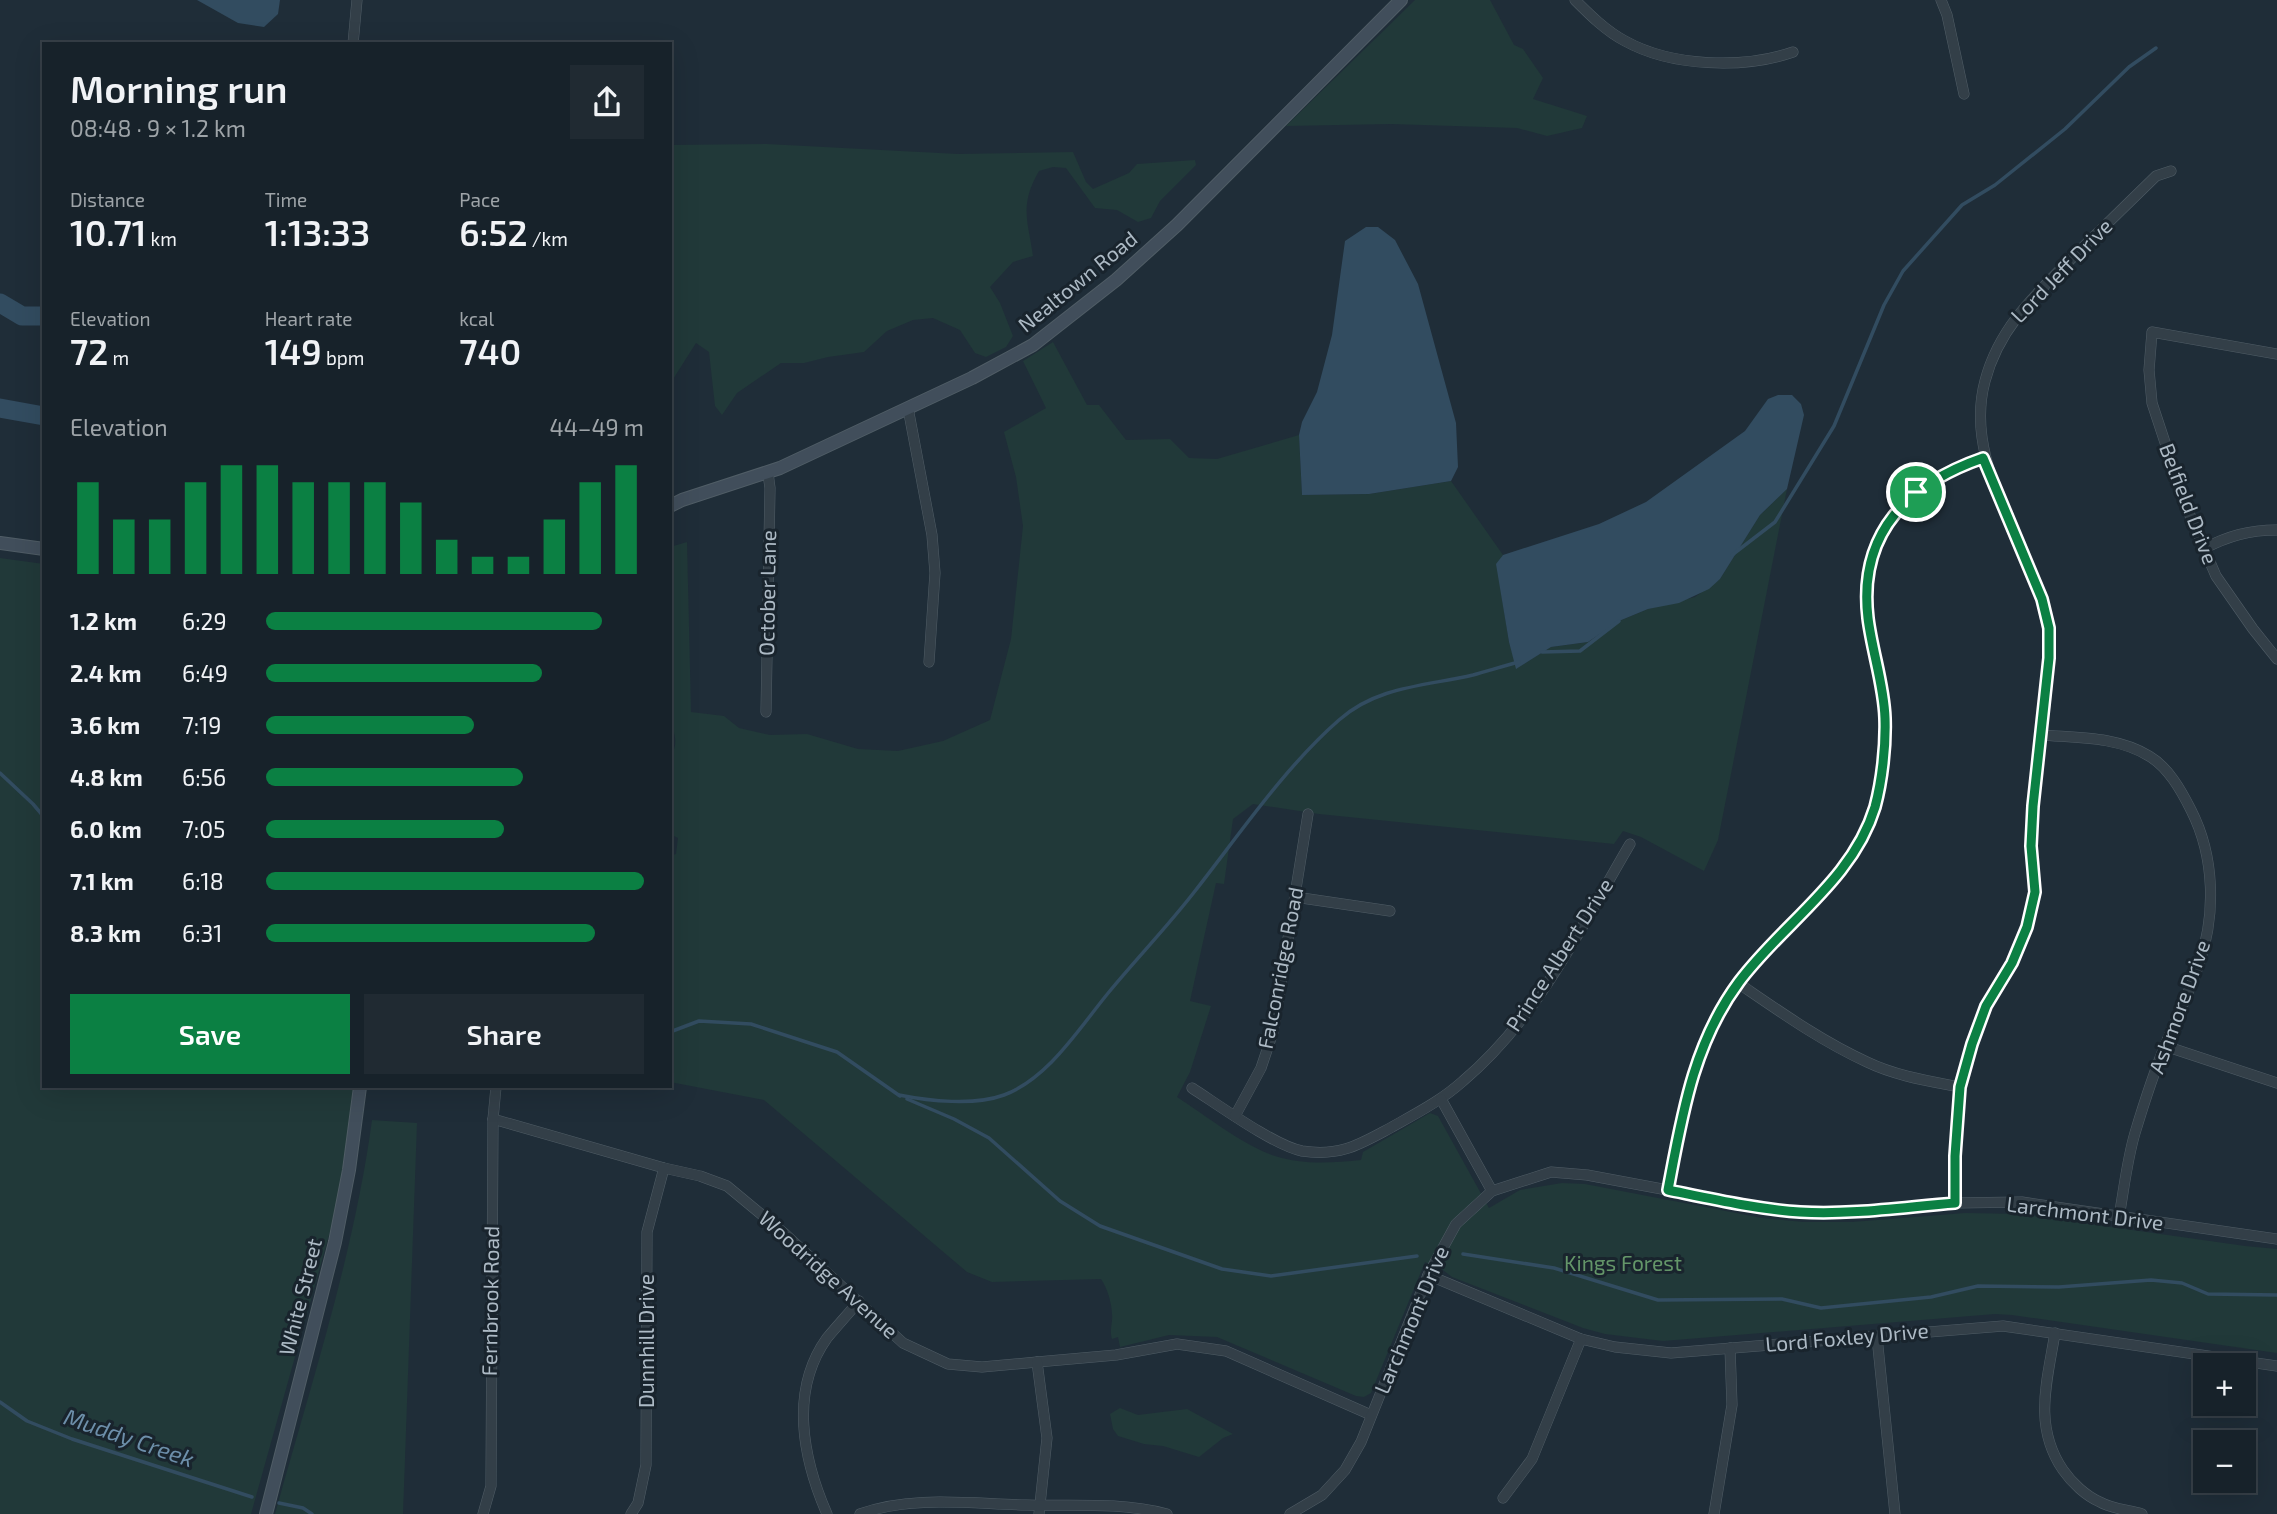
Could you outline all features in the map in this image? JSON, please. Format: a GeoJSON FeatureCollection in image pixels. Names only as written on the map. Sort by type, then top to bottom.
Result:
{"type":"FeatureCollection","features":[{"type":"Feature","properties":{"kind":"street"},"geometry":{"type":"LineString","coordinates":[[354,42],[357,0]]}},
{"type":"Feature","properties":{"kind":"street","name":"Nealtown Road"},"geometry":{"type":"LineString","coordinates":[[672,505],[768,473],[976,376],[1034,345],[1116,280],[1177,225],[1401,0]]}},
{"type":"Feature","properties":{"kind":"street"},"geometry":{"type":"LineString","coordinates":[[1575,0],[1624,41],[1684,60],[1739,64],[1774,59],[1793,52]]}},
{"type":"Feature","properties":{"kind":"street"},"geometry":{"type":"LineString","coordinates":[[1941,0],[1964,94]]}},
{"type":"Feature","properties":{"kind":"street","name":"Lord Jeff Drive"},"geometry":{"type":"LineString","coordinates":[[1955,1203],[1960,1087],[1986,1006],[2012,963],[2027,927],[2035,892],[2031,846],[2049,658],[2049,628],[2042,599],[1983,458],[1983,386],[1990,360],[2007,328],[2027,302],[2156,176],[2171,171]]}},
{"type":"Feature","properties":{"kind":"street","name":"Belfield Drive"},"geometry":{"type":"LineString","coordinates":[[2277,354],[2152,332],[2149,370],[2152,403],[2203,549],[2217,576],[2277,659]]}},
{"type":"Feature","properties":{"kind":"street"},"geometry":{"type":"LineString","coordinates":[[908,408],[932,535],[936,573],[929,662]]}},
{"type":"Feature","properties":{"kind":"street"},"geometry":{"type":"LineString","coordinates":[[1668,1190],[1693,1072],[1719,1011],[1754,962],[1838,874],[1858,846],[1875,807],[1882,765],[1885,718],[1868,617],[1867,578],[1874,553],[1898,509],[1916,492],[1956,467],[1983,458]]}},
{"type":"Feature","properties":{"kind":"street","name":"October Lane"},"geometry":{"type":"LineString","coordinates":[[766,712],[768,473]]}},
{"type":"Feature","properties":{"kind":"street"},"geometry":{"type":"LineString","coordinates":[[2203,549],[2230,536],[2254,530],[2277,530]]}},
{"type":"Feature","properties":{"kind":"street"},"geometry":{"type":"LineString","coordinates":[[0,543],[42,549]]}},
{"type":"Feature","properties":{"kind":"street","name":"Ashmore Drive"},"geometry":{"type":"LineString","coordinates":[[2040,735],[2109,740],[2151,757],[2170,776],[2184,796],[2198,823],[2208,856],[2211,891],[2208,931],[2199,964],[2165,1046],[2134,1136],[2119,1217]]}},
{"type":"Feature","properties":{"kind":"street","name":"Falconridge Road"},"geometry":{"type":"LineString","coordinates":[[1235,1115],[1256,1077],[1273,1032],[1308,814]]}},
{"type":"Feature","properties":{"kind":"street","name":"Prince Albert Drive"},"geometry":{"type":"LineString","coordinates":[[1192,1088],[1280,1142],[1300,1150],[1323,1152],[1348,1150],[1441,1099],[1488,1059],[1520,1024],[1555,972],[1630,844]]}},
{"type":"Feature","properties":{"kind":"street"},"geometry":{"type":"LineString","coordinates":[[1296,897],[1390,911]]}},
{"type":"Feature","properties":{"kind":"street"},"geometry":{"type":"LineString","coordinates":[[1738,983],[1816,1034],[1867,1063],[1908,1077],[1960,1087]]}},
{"type":"Feature","properties":{"kind":"street"},"geometry":{"type":"LineString","coordinates":[[2165,1046],[2277,1083]]}},
{"type":"Feature","properties":{"kind":"street","name":"White Street"},"geometry":{"type":"LineString","coordinates":[[266,1514],[335,1242],[349,1170],[360,1088]]}},
{"type":"Feature","properties":{"kind":"street","name":"Fernbrook Road"},"geometry":{"type":"LineString","coordinates":[[483,1514],[491,1486],[493,1119],[496,1088]]}},
{"type":"Feature","properties":{"kind":"street"},"geometry":{"type":"LineString","coordinates":[[1441,1099],[1492,1191]]}},
{"type":"Feature","properties":{"kind":"street","name":"Woodridge Avenue"},"geometry":{"type":"LineString","coordinates":[[493,1119],[701,1176],[727,1186],[785,1234],[903,1343],[948,1364],[982,1367],[1116,1355],[1177,1344],[1210,1347],[1226,1351],[1371,1415]]}},
{"type":"Feature","properties":{"kind":"street","name":"Dunnhill Drive"},"geometry":{"type":"LineString","coordinates":[[631,1514],[638,1503],[646,1465],[647,1232],[664,1168]]}},
{"type":"Feature","properties":{"kind":"street","name":"Larchmont Drive"},"geometry":{"type":"LineString","coordinates":[[1290,1514],[1322,1495],[1345,1470],[1361,1442],[1428,1275],[1455,1224],[1492,1191],[1551,1172],[1587,1175],[1769,1209],[1840,1212],[1955,1203],[2022,1202],[2277,1239]]}},
{"type":"Feature","properties":{"kind":"street","name":"Lord Foxley Drive"},"geometry":{"type":"LineString","coordinates":[[1428,1275],[1581,1339],[1615,1347],[1671,1353],[2003,1326],[2277,1366]]}},
{"type":"Feature","properties":{"kind":"street"},"geometry":{"type":"LineString","coordinates":[[827,1514],[815,1488],[807,1460],[802,1420],[806,1391],[813,1364],[826,1339],[859,1301]]}},
{"type":"Feature","properties":{"kind":"street"},"geometry":{"type":"LineString","coordinates":[[2055,1333],[2045,1395],[2044,1428],[2054,1457],[2071,1481],[2100,1503],[2142,1514]]}},
{"type":"Feature","properties":{"kind":"street"},"geometry":{"type":"LineString","coordinates":[[1877,1337],[1895,1514]]}},
{"type":"Feature","properties":{"kind":"street"},"geometry":{"type":"LineString","coordinates":[[1503,1498],[1532,1459],[1581,1339]]}},
{"type":"Feature","properties":{"kind":"street"},"geometry":{"type":"LineString","coordinates":[[1714,1514],[1732,1405],[1730,1348]]}},
{"type":"Feature","properties":{"kind":"street"},"geometry":{"type":"LineString","coordinates":[[1037,1363],[1046,1438],[1040,1510]]}},
{"type":"Feature","properties":{"kind":"street"},"geometry":{"type":"LineString","coordinates":[[860,1514],[910,1503],[1040,1510],[1106,1505],[1167,1514]]}},
{"type":"Feature","properties":{"kind":"green space"},"geometry":{"type":"Polygon","coordinates":[[[1415,0],[1490,0],[1514,45],[1523,49],[1543,78],[1533,99],[1587,116],[1582,128],[1547,136],[1517,128],[1391,124],[1286,126],[1415,0]]]}},
{"type":"Feature","properties":{"kind":"green space"},"geometry":{"type":"Polygon","coordinates":[[[767,144],[958,154],[1073,152],[1086,182],[1093,189],[1129,173],[1137,164],[1195,160],[1196,165],[1160,201],[1151,218],[1138,222],[1117,210],[1095,208],[1066,168],[1053,167],[1039,171],[1027,204],[1027,223],[1033,256],[1013,262],[990,287],[1000,303],[1013,336],[1006,347],[986,357],[975,353],[960,330],[933,318],[913,320],[887,331],[864,352],[804,363],[781,363],[737,393],[722,415],[715,406],[709,352],[696,343],[672,381],[672,145],[767,144]]]}},
{"type":"Feature","properties":{"kind":"green space","name":"Kings Forest"},"geometry":{"type":"Polygon","coordinates":[[[1053,342],[1087,405],[1099,405],[1126,440],[1170,439],[1189,458],[1217,459],[1299,435],[1302,495],[1369,494],[1451,481],[1503,555],[1497,565],[1509,642],[1517,668],[1551,647],[1588,642],[1619,621],[1648,609],[1695,597],[1720,579],[1760,515],[1787,489],[1718,840],[1704,871],[1641,837],[1623,831],[1614,844],[1319,814],[1253,804],[1233,819],[1224,884],[1216,883],[1190,1001],[1211,1006],[1190,1072],[1177,1097],[1225,1130],[1263,1151],[1286,1159],[1307,1162],[1361,1160],[1363,1152],[1430,1113],[1438,1116],[1489,1208],[1520,1190],[1562,1183],[1585,1184],[1762,1218],[1803,1222],[1852,1222],[1965,1213],[2019,1214],[2277,1249],[2277,1353],[1995,1314],[1663,1341],[1605,1334],[1583,1328],[1452,1277],[1425,1262],[1371,1393],[1364,1397],[1356,1396],[1217,1337],[1169,1335],[1120,1347],[1118,1337],[1112,1339],[1111,1305],[1101,1279],[992,1282],[967,1272],[764,1100],[672,1082],[672,855],[676,854],[678,838],[672,835],[672,752],[675,740],[672,728],[672,546],[687,542],[691,712],[724,716],[739,728],[770,735],[807,734],[858,749],[898,751],[943,741],[990,720],[1011,639],[1023,526],[1016,477],[1004,432],[1046,408],[1023,361],[1053,342]]]}},
{"type":"Feature","properties":{"kind":"green space"},"geometry":{"type":"Polygon","coordinates":[[[0,558],[42,564],[42,1088],[356,1088],[333,1221],[251,1514],[0,1514],[0,558]]]}},
{"type":"Feature","properties":{"kind":"green space"},"geometry":{"type":"Polygon","coordinates":[[[372,1120],[417,1123],[403,1514],[275,1514],[343,1269],[372,1120]]]}},
{"type":"Feature","properties":{"kind":"green space"},"geometry":{"type":"Polygon","coordinates":[[[1120,1408],[1138,1415],[1187,1409],[1233,1434],[1223,1438],[1199,1457],[1118,1436],[1113,1429],[1110,1414],[1120,1408]]]}},
{"type":"Feature","properties":{"kind":"water"},"geometry":{"type":"Polygon","coordinates":[[[197,0],[280,0],[278,14],[264,27],[238,23],[197,0]]]}},
{"type":"Feature","properties":{"kind":"water"},"geometry":{"type":"Polygon","coordinates":[[[1366,227],[1378,227],[1395,240],[1418,284],[1456,423],[1458,467],[1451,481],[1369,494],[1302,495],[1299,435],[1302,422],[1317,392],[1332,335],[1345,241],[1366,227]]]}},
{"type":"Feature","properties":{"kind":"water"},"geometry":{"type":"Polygon","coordinates":[[[1778,395],[1792,395],[1801,404],[1804,415],[1787,489],[1760,515],[1720,579],[1709,589],[1679,603],[1648,609],[1619,621],[1588,642],[1551,647],[1516,669],[1496,564],[1503,555],[1599,524],[1646,502],[1745,431],[1768,399],[1778,395]]]}},
{"type":"Feature","properties":{"kind":"waterway"},"geometry":{"type":"LineString","coordinates":[[1732,555],[1775,522],[1834,426],[1884,305],[1903,271],[1962,205],[1995,185],[2065,129],[2129,67],[2156,48]]}},
{"type":"Feature","properties":{"kind":"waterway"},"geometry":{"type":"LineString","coordinates":[[0,303],[22,316],[42,316]]}},
{"type":"Feature","properties":{"kind":"waterway"},"geometry":{"type":"LineString","coordinates":[[0,408],[42,416]]}},
{"type":"Feature","properties":{"kind":"waterway"},"geometry":{"type":"LineString","coordinates":[[1542,652],[1580,651],[1619,621]]}},
{"type":"Feature","properties":{"kind":"waterway"},"geometry":{"type":"LineString","coordinates":[[899,1095],[937,1101],[979,1100],[1004,1095],[1035,1077],[1062,1050],[1185,904],[1281,780],[1339,720],[1369,700],[1386,694],[1519,662]]}},
{"type":"Feature","properties":{"kind":"waterway"},"geometry":{"type":"LineString","coordinates":[[0,773],[42,815]]}},
{"type":"Feature","properties":{"kind":"waterway"},"geometry":{"type":"LineString","coordinates":[[672,1031],[699,1021],[751,1024],[837,1052],[900,1096]]}},
{"type":"Feature","properties":{"kind":"waterway"},"geometry":{"type":"LineString","coordinates":[[907,1099],[954,1119],[989,1138],[1060,1201],[1100,1226],[1222,1269],[1271,1276],[1417,1256]]}},
{"type":"Feature","properties":{"kind":"waterway"},"geometry":{"type":"LineString","coordinates":[[1463,1254],[1554,1268],[1658,1300],[1782,1299],[1821,1308],[1931,1297],[1978,1286],[2059,1287],[2151,1280],[2182,1283],[2208,1294],[2277,1295]]}},
{"type":"Feature","properties":{"kind":"waterway","name":"Muddy Creek"},"geometry":{"type":"LineString","coordinates":[[0,1402],[27,1421],[72,1439],[252,1497]]}},
{"type":"Feature","properties":{"kind":"waterway","name":"Muddy Creek"},"geometry":{"type":"LineString","coordinates":[[279,1503],[303,1508],[312,1514]]}},
{"type":"Feature","properties":{"kind":"route"},"geometry":{"type":"LineString","coordinates":[[1983,458],[2042,599],[2049,628],[2049,658],[2033,806],[2031,846],[2035,892],[2027,927],[2012,963],[1986,1006],[1960,1087],[1955,1203],[1840,1212],[1803,1212],[1769,1209],[1668,1190],[1693,1072],[1719,1011],[1754,962],[1838,874],[1858,846],[1875,807],[1882,765],[1885,718],[1868,617],[1867,578],[1874,553],[1886,528],[1898,509],[1916,492],[1956,467],[1983,458]]}}]}
